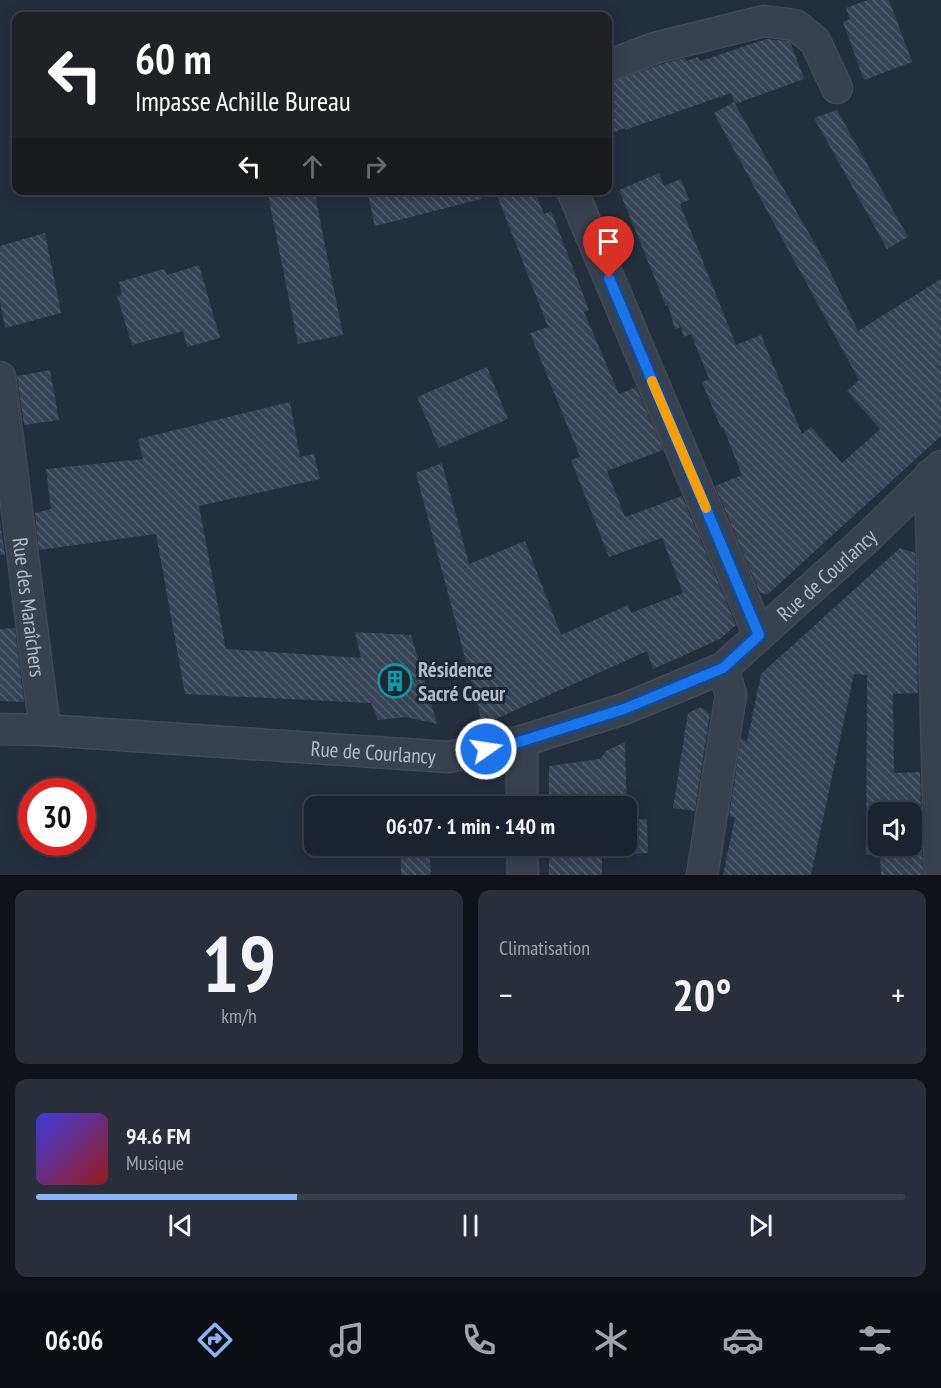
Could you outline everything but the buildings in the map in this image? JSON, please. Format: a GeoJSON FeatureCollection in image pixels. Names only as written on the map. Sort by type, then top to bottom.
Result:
{"type":"FeatureCollection","features":[{"type":"Feature","properties":{"kind":"street"},"geometry":{"type":"LineString","coordinates":[[612,64],[655,48],[764,21],[795,25],[816,41],[837,88]]}},
{"type":"Feature","properties":{"kind":"street"},"geometry":{"type":"LineString","coordinates":[[574,195],[759,635]]}},
{"type":"Feature","properties":{"kind":"street","name":"Rue des Maraîchers"},"geometry":{"type":"LineString","coordinates":[[0,378],[45,730]]}},
{"type":"Feature","properties":{"kind":"street"},"geometry":{"type":"LineString","coordinates":[[936,471],[940,875]]}},
{"type":"Feature","properties":{"kind":"street","name":"Rue de Courlancy"},"geometry":{"type":"LineString","coordinates":[[0,729],[45,730],[450,758],[522,741],[624,709],[723,668],[867,538],[936,471]]}},
{"type":"Feature","properties":{"kind":"street"},"geometry":{"type":"LineString","coordinates":[[702,875],[731,695],[723,668]]}},
{"type":"Feature","properties":{"kind":"street"},"geometry":{"type":"LineString","coordinates":[[522,741],[522,796]]}},
{"type":"Feature","properties":{"kind":"street"},"geometry":{"type":"LineString","coordinates":[[522,856],[523,875]]}},
{"type":"Feature","properties":{"kind":"slow traffic"},"geometry":{"type":"LineString","coordinates":[[652,381],[706,508]]}},
{"type":"Feature","properties":{"kind":"place","name":"Résidence Sacré Coeur"},"geometry":{"type":"Point","coordinates":[395,681]}},
{"type":"Feature","properties":{"kind":"route"},"geometry":{"type":"LineString","coordinates":[[486,749],[522,741],[624,709],[723,668],[759,635],[609,278]]}}]}
